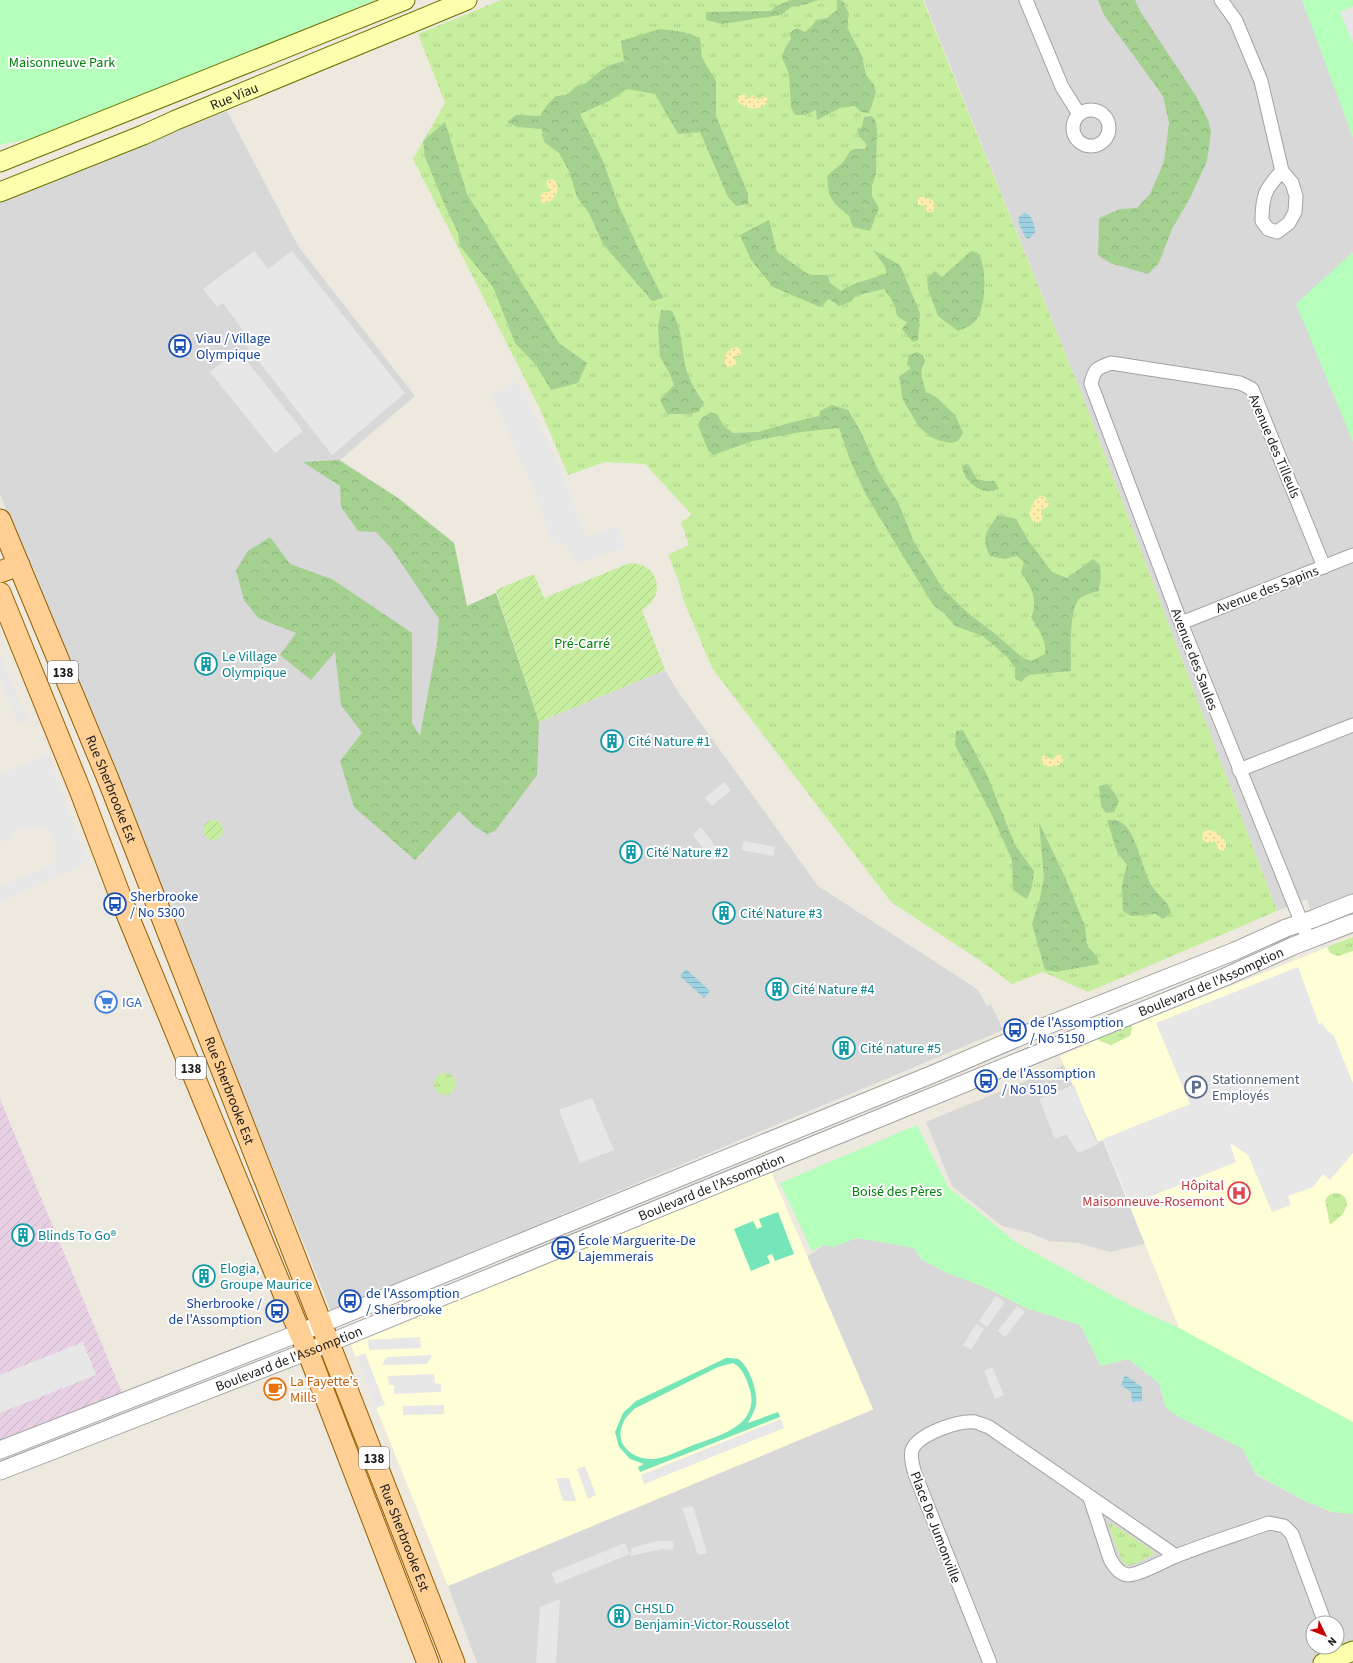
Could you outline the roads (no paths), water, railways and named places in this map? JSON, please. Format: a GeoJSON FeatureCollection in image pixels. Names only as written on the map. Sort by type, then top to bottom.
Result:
{"type":"FeatureCollection","features":[{"type":"Feature","properties":{"kind":"main road","name":"Rue Viau"},"geometry":{"type":"LineString","coordinates":[[0,162],[405,0]]}},
{"type":"Feature","properties":{"kind":"main road","name":"Rue Viau"},"geometry":{"type":"LineString","coordinates":[[0,192],[144,135],[176,120],[467,0]]}},
{"type":"Feature","properties":{"kind":"main road","name":"Rue Sherbrooke Est"},"geometry":{"type":"LineString","coordinates":[[0,520],[9,569],[105,772],[454,1663]]}},
{"type":"Feature","properties":{"kind":"main road","name":"Rue Sherbrooke Est"},"geometry":{"type":"LineString","coordinates":[[0,593],[80,790],[125,909],[303,1342],[428,1663]]}},
{"type":"Feature","properties":{"kind":"street"},"geometry":{"type":"LineString","coordinates":[[1026,0],[1062,87],[1079,114]]}},
{"type":"Feature","properties":{"kind":"street"},"geometry":{"type":"LineString","coordinates":[[1220,0],[1236,21],[1261,81],[1282,171]]}},
{"type":"Feature","properties":{"kind":"street","name":"Avenue des Tilleuls"},"geometry":{"type":"LineString","coordinates":[[1093,374],[1099,367],[1111,363],[1246,384],[1252,389],[1324,567]]}},
{"type":"Feature","properties":{"kind":"street","name":"Avenue des Saules"},"geometry":{"type":"LineString","coordinates":[[1093,374],[1091,384],[1181,623],[1309,941]]}},
{"type":"Feature","properties":{"kind":"street","name":"Avenue des Sapins"},"geometry":{"type":"LineString","coordinates":[[1181,623],[1353,555]]}},
{"type":"Feature","properties":{"kind":"street"},"geometry":{"type":"LineString","coordinates":[[1239,770],[1353,725]]}},
{"type":"Feature","properties":{"kind":"street","name":"Boulevard de l'Assomption"},"geometry":{"type":"LineString","coordinates":[[0,1471],[233,1380],[303,1342],[321,1324],[933,1074],[1038,1029],[1228,954],[1286,928],[1353,903]]}},
{"type":"Feature","properties":{"kind":"street","name":"Boulevard de l'Assomption"},"geometry":{"type":"LineString","coordinates":[[0,1450],[225,1363],[303,1342],[329,1343],[1002,1069],[1353,923]]}},
{"type":"Feature","properties":{"kind":"street"},"geometry":{"type":"LineString","coordinates":[[225,1363],[233,1380]]}},
{"type":"Feature","properties":{"kind":"street","name":"Place De Jumonville"},"geometry":{"type":"LineString","coordinates":[[990,1663],[915,1474],[912,1463],[912,1449],[923,1438],[941,1429],[961,1423],[974,1422],[990,1427],[1090,1498],[1176,1556]]}},
{"type":"Feature","properties":{"kind":"street"},"geometry":{"type":"LineString","coordinates":[[1090,1498],[1110,1559],[1114,1566],[1126,1575],[1134,1574],[1176,1556],[1269,1523],[1284,1526],[1292,1534],[1322,1615]]}},
{"type":"Feature","properties":{"kind":"water"},"geometry":{"type":"Polygon","coordinates":[[[1024,213],[1031,217],[1036,231],[1029,239],[1025,237],[1019,222],[1019,217],[1024,213]]]}},
{"type":"Feature","properties":{"kind":"water"},"geometry":{"type":"Polygon","coordinates":[[[686,969],[710,991],[704,998],[680,976],[686,969]]]}},
{"type":"Feature","properties":{"kind":"water"},"geometry":{"type":"Polygon","coordinates":[[[1125,1375],[1142,1387],[1142,1401],[1132,1402],[1131,1392],[1121,1385],[1125,1375]]]}},
{"type":"Feature","properties":{"kind":"place","name":"Viau / Village Olympique"},"geometry":{"type":"Point","coordinates":[180,346]}},
{"type":"Feature","properties":{"kind":"place","name":"Le Village Olympique"},"geometry":{"type":"Point","coordinates":[206,664]}},
{"type":"Feature","properties":{"kind":"place","name":"Cité Nature #1"},"geometry":{"type":"Point","coordinates":[612,741]}},
{"type":"Feature","properties":{"kind":"place","name":"Cité Nature #2"},"geometry":{"type":"Point","coordinates":[631,852]}},
{"type":"Feature","properties":{"kind":"place","name":"Sherbrooke / No 5300"},"geometry":{"type":"Point","coordinates":[115,904]}},
{"type":"Feature","properties":{"kind":"place","name":"Cité Nature #3"},"geometry":{"type":"Point","coordinates":[724,913]}},
{"type":"Feature","properties":{"kind":"place","name":"Cité Nature #4"},"geometry":{"type":"Point","coordinates":[777,989]}},
{"type":"Feature","properties":{"kind":"place","name":"IGA"},"geometry":{"type":"Point","coordinates":[106,1002]}},
{"type":"Feature","properties":{"kind":"place","name":"de l'Assomption / No 5150"},"geometry":{"type":"Point","coordinates":[1015,1030]}},
{"type":"Feature","properties":{"kind":"place","name":"Cité nature #5"},"geometry":{"type":"Point","coordinates":[844,1048]}},
{"type":"Feature","properties":{"kind":"place","name":"de l'Assomption / No 5105"},"geometry":{"type":"Point","coordinates":[986,1081]}},
{"type":"Feature","properties":{"kind":"place","name":"Stationnement Employés"},"geometry":{"type":"Point","coordinates":[1196,1087]}},
{"type":"Feature","properties":{"kind":"place","name":"Hôpital Maisonneuve-Rosemont"},"geometry":{"type":"Point","coordinates":[1239,1193]}},
{"type":"Feature","properties":{"kind":"place","name":"Blinds To Go®"},"geometry":{"type":"Point","coordinates":[23,1235]}},
{"type":"Feature","properties":{"kind":"place","name":"École Marguerite-De Lajemmerais"},"geometry":{"type":"Point","coordinates":[563,1248]}},
{"type":"Feature","properties":{"kind":"place","name":"Elogia, Groupe Maurice"},"geometry":{"type":"Point","coordinates":[204,1276]}},
{"type":"Feature","properties":{"kind":"place","name":"de l'Assomption / Sherbrooke"},"geometry":{"type":"Point","coordinates":[350,1301]}},
{"type":"Feature","properties":{"kind":"place","name":"Sherbrooke / de l'Assomption"},"geometry":{"type":"Point","coordinates":[277,1311]}},
{"type":"Feature","properties":{"kind":"place","name":"La Fayette's Mills"},"geometry":{"type":"Point","coordinates":[275,1389]}},
{"type":"Feature","properties":{"kind":"place","name":"CHSLD Benjamin-Victor-Rousselot"},"geometry":{"type":"Point","coordinates":[619,1616]}},
{"type":"Feature","properties":{"kind":"park label","name":"Maisonneuve Park"},"geometry":{"type":"Point","coordinates":[62,62]}},
{"type":"Feature","properties":{"kind":"park label","name":"Pré-Carré"},"geometry":{"type":"Point","coordinates":[582,643]}},
{"type":"Feature","properties":{"kind":"park label","name":"Boisé des Pères"},"geometry":{"type":"Point","coordinates":[897,1191]}}]}
